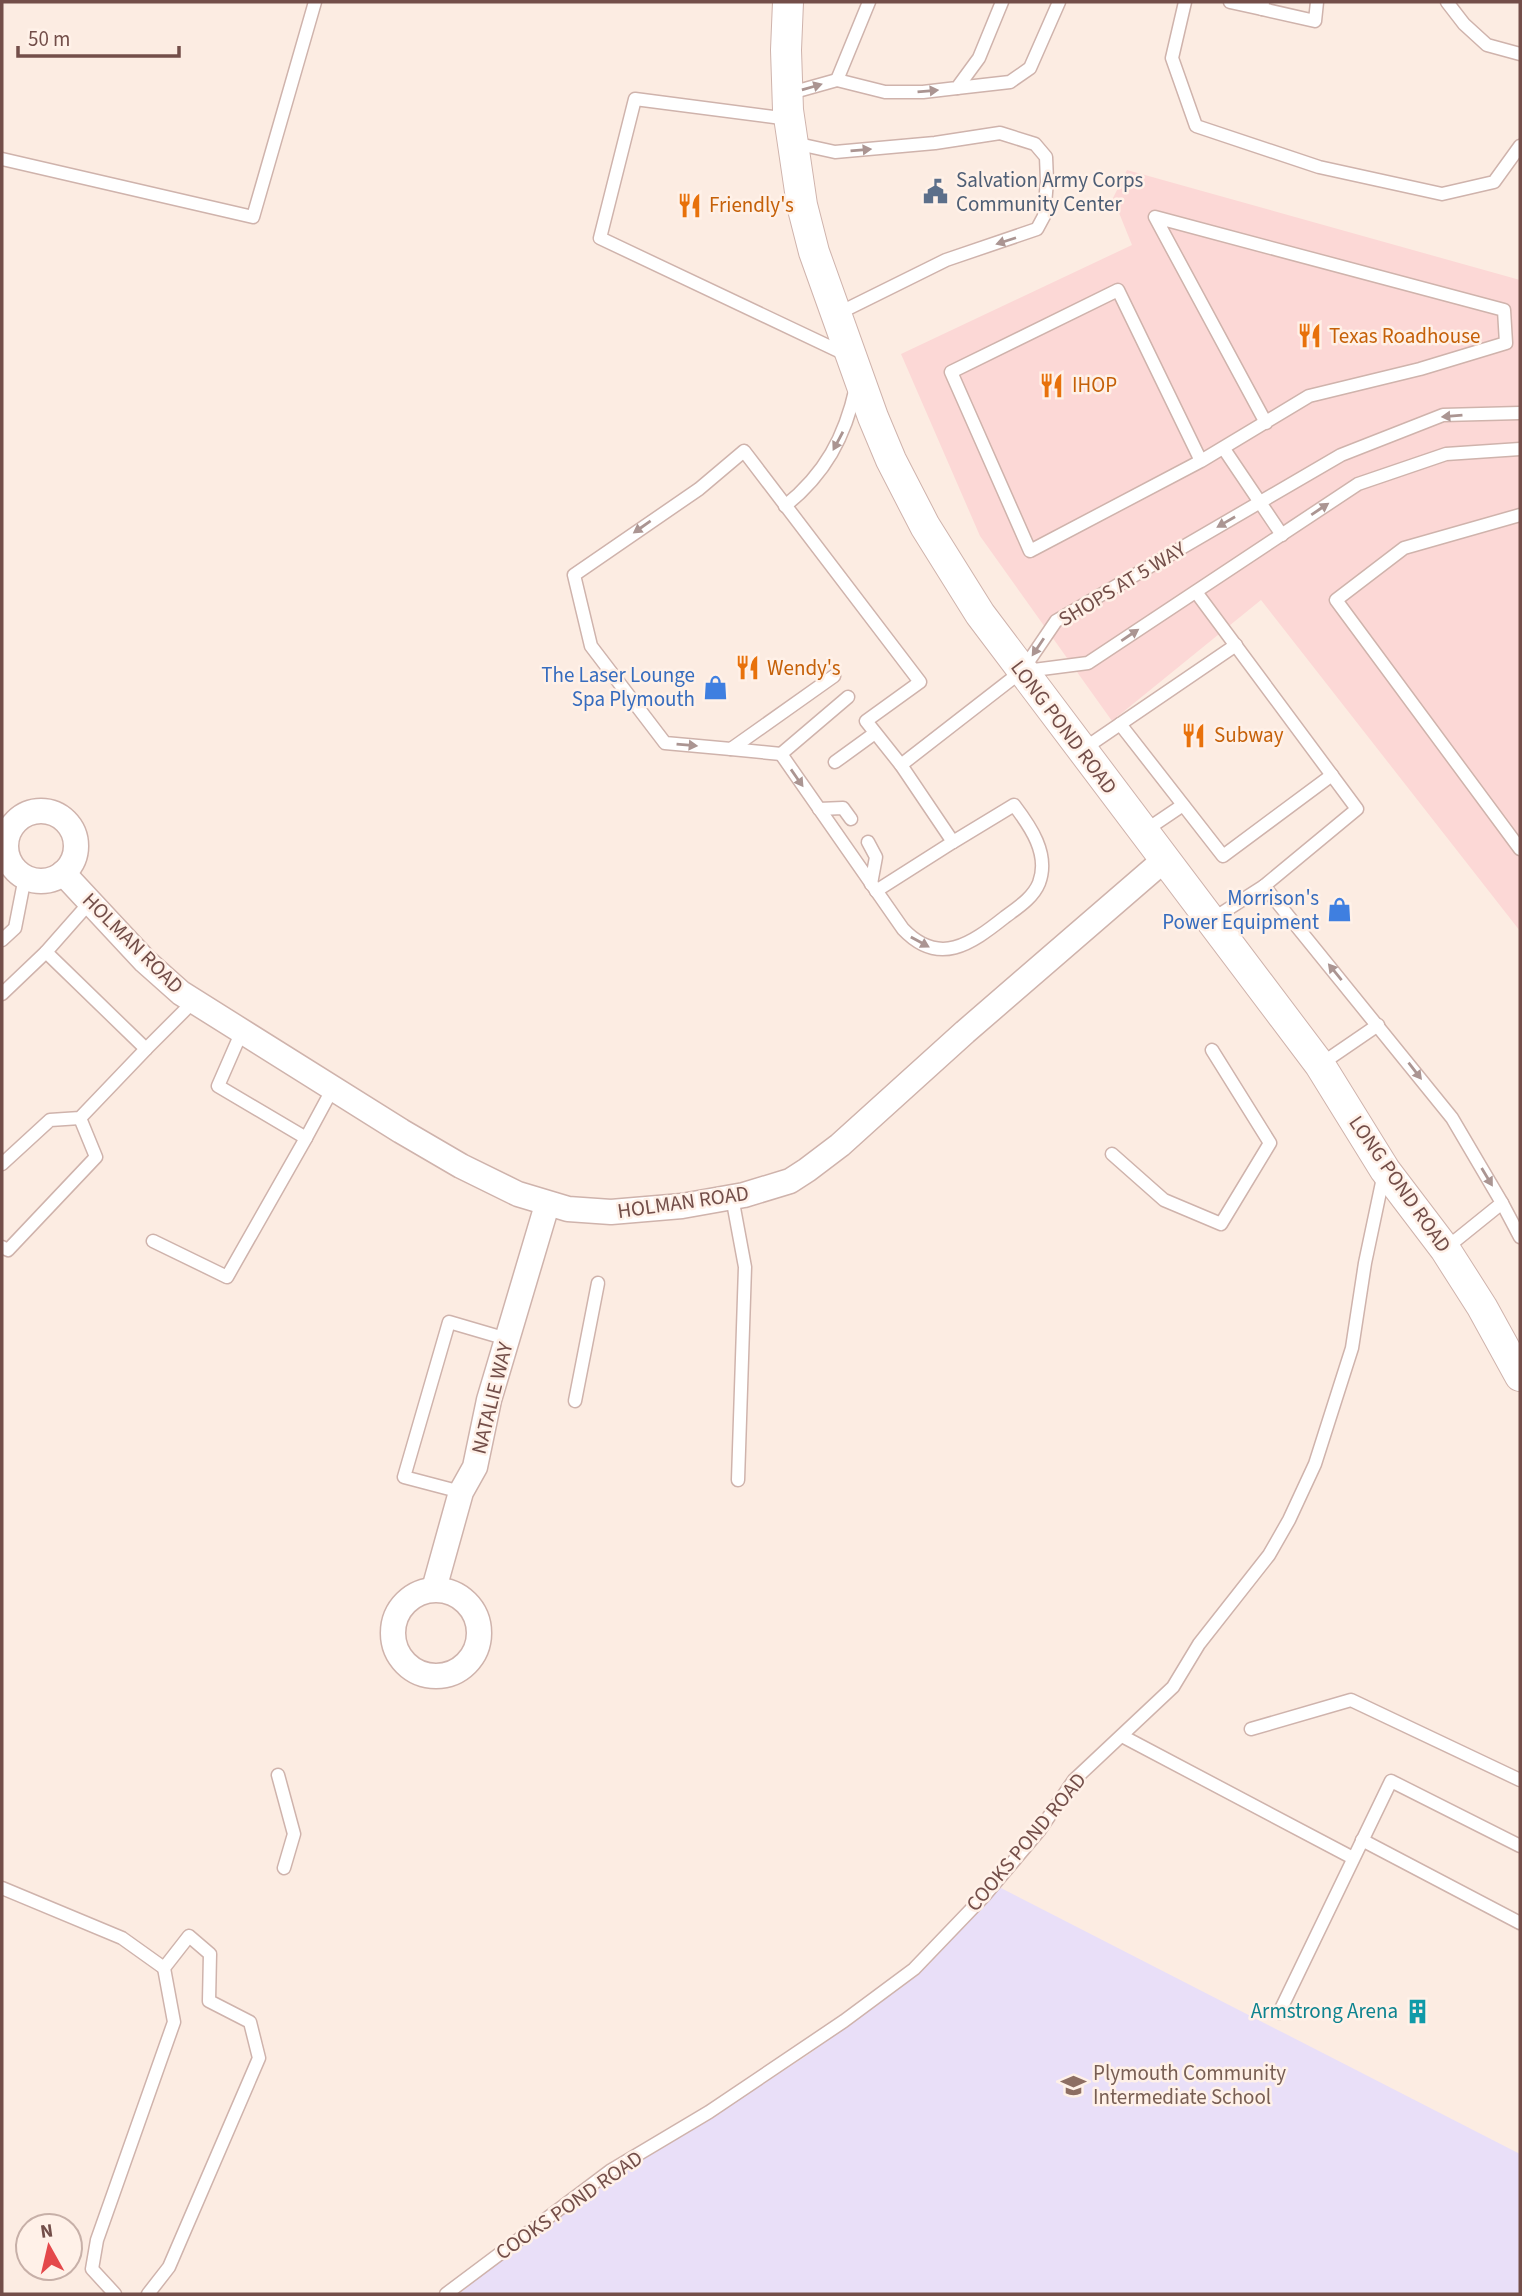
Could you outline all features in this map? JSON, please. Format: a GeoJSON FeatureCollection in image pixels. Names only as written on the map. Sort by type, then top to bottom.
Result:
{"type":"FeatureCollection","features":[{"type":"Feature","properties":{"kind":"street","name":"LONG POND ROAD"},"geometry":{"type":"LineString","coordinates":[[788,2],[790,118],[802,205],[811,240],[835,315],[891,460],[925,526],[972,603],[1320,1065],[1385,1170],[1445,1249],[1482,1307],[1520,1376]]}},
{"type":"Feature","properties":{"kind":"street"},"geometry":{"type":"LineString","coordinates":[[32,812],[50,812],[65,820],[71,827],[76,843],[71,865],[63,873],[45,881],[25,877],[9,861],[6,829],[32,812]]}},
{"type":"Feature","properties":{"kind":"street","name":"HOLMAN ROAD"},"geometry":{"type":"LineString","coordinates":[[63,873],[145,961],[181,993],[461,1166],[518,1194],[548,1205],[579,1210],[629,1212],[732,1197],[790,1181],[840,1145],[965,1032],[1164,860]]}},
{"type":"Feature","properties":{"kind":"street","name":"NATALIE WAY"},"geometry":{"type":"LineString","coordinates":[[434,1589],[461,1492],[475,1467],[489,1400],[548,1205]]}},
{"type":"Feature","properties":{"kind":"lane"},"geometry":{"type":"LineString","coordinates":[[2,159],[253,217],[315,2]]}},
{"type":"Feature","properties":{"kind":"lane"},"geometry":{"type":"LineString","coordinates":[[790,118],[837,80],[869,2]]}},
{"type":"Feature","properties":{"kind":"lane"},"geometry":{"type":"LineString","coordinates":[[957,88],[979,58],[1002,2]]}},
{"type":"Feature","properties":{"kind":"lane"},"geometry":{"type":"LineString","coordinates":[[837,80],[885,92],[923,92],[1010,82],[1030,68],[1059,2]]}},
{"type":"Feature","properties":{"kind":"lane"},"geometry":{"type":"LineString","coordinates":[[1185,2],[1172,58],[1196,126],[1319,167],[1442,194],[1494,182],[1520,146]]}},
{"type":"Feature","properties":{"kind":"lane"},"geometry":{"type":"LineString","coordinates":[[1230,2],[1262,5],[1315,21],[1317,2]]}},
{"type":"Feature","properties":{"kind":"lane"},"geometry":{"type":"LineString","coordinates":[[1447,2],[1464,24],[1488,45],[1520,54]]}},
{"type":"Feature","properties":{"kind":"lane"},"geometry":{"type":"LineString","coordinates":[[785,506],[807,489],[841,439],[855,366],[600,238],[635,99],[790,118],[835,152],[935,143],[1000,133],[1035,144],[1046,157],[1044,216],[1037,229],[946,260],[835,315]]}},
{"type":"Feature","properties":{"kind":"lane"},"geometry":{"type":"LineString","coordinates":[[1201,461],[1118,290],[951,372],[1030,551],[1224,449],[1266,423],[1309,396],[1420,369],[1506,343],[1504,310],[1155,217],[1266,423]]}},
{"type":"Feature","properties":{"kind":"lane","name":"SHOPS AT 5 WAY"},"geometry":{"type":"LineString","coordinates":[[1022,671],[1056,621],[1341,455],[1443,415],[1520,413]]}},
{"type":"Feature","properties":{"kind":"lane"},"geometry":{"type":"LineString","coordinates":[[1224,449],[1282,535]]}},
{"type":"Feature","properties":{"kind":"lane","name":"SHOPS AT 5 WAY"},"geometry":{"type":"LineString","coordinates":[[1022,671],[1088,663],[1358,484],[1446,454],[1520,449]]}},
{"type":"Feature","properties":{"kind":"lane"},"geometry":{"type":"LineString","coordinates":[[848,696],[781,754],[666,743],[591,646],[574,575],[699,489],[744,451],[920,682],[866,721],[901,765],[953,842]]}},
{"type":"Feature","properties":{"kind":"lane"},"geometry":{"type":"LineString","coordinates":[[1520,515],[1404,548],[1336,600],[1520,849]]}},
{"type":"Feature","properties":{"kind":"lane"},"geometry":{"type":"LineString","coordinates":[[1196,592],[1357,809],[1264,886],[1210,920]]}},
{"type":"Feature","properties":{"kind":"lane"},"geometry":{"type":"LineString","coordinates":[[1081,750],[1236,645]]}},
{"type":"Feature","properties":{"kind":"lane"},"geometry":{"type":"LineString","coordinates":[[901,765],[1022,671]]}},
{"type":"Feature","properties":{"kind":"lane"},"geometry":{"type":"LineString","coordinates":[[731,749],[834,676]]}},
{"type":"Feature","properties":{"kind":"lane"},"geometry":{"type":"LineString","coordinates":[[1120,724],[1223,856],[1332,775]]}},
{"type":"Feature","properties":{"kind":"lane"},"geometry":{"type":"LineString","coordinates":[[835,762],[876,733]]}},
{"type":"Feature","properties":{"kind":"lane"},"geometry":{"type":"LineString","coordinates":[[781,754],[903,929],[916,943],[946,950],[984,934],[1023,904],[1039,883],[1042,858],[1033,830],[1013,804],[874,887]]}},
{"type":"Feature","properties":{"kind":"lane"},"geometry":{"type":"LineString","coordinates":[[1143,832],[1183,805]]}},
{"type":"Feature","properties":{"kind":"lane"},"geometry":{"type":"LineString","coordinates":[[819,809],[843,808],[851,819]]}},
{"type":"Feature","properties":{"kind":"lane"},"geometry":{"type":"LineString","coordinates":[[868,842],[876,857],[874,887]]}},
{"type":"Feature","properties":{"kind":"lane"},"geometry":{"type":"LineString","coordinates":[[2,940],[15,928],[25,877]]}},
{"type":"Feature","properties":{"kind":"lane"},"geometry":{"type":"LineString","coordinates":[[1264,886],[1452,1118],[1520,1237]]}},
{"type":"Feature","properties":{"kind":"lane"},"geometry":{"type":"LineString","coordinates":[[2,994],[46,952],[91,901]]}},
{"type":"Feature","properties":{"kind":"lane"},"geometry":{"type":"LineString","coordinates":[[46,952],[146,1049]]}},
{"type":"Feature","properties":{"kind":"lane"},"geometry":{"type":"LineString","coordinates":[[2,1164],[50,1120],[80,1118],[194,1001]]}},
{"type":"Feature","properties":{"kind":"lane"},"geometry":{"type":"LineString","coordinates":[[1320,1065],[1378,1025]]}},
{"type":"Feature","properties":{"kind":"lane"},"geometry":{"type":"LineString","coordinates":[[242,1031],[218,1086],[306,1138]]}},
{"type":"Feature","properties":{"kind":"lane"},"geometry":{"type":"LineString","coordinates":[[1112,1154],[1164,1200],[1221,1224],[1270,1143],[1212,1050]]}},
{"type":"Feature","properties":{"kind":"lane"},"geometry":{"type":"LineString","coordinates":[[153,1241],[226,1277],[333,1088]]}},
{"type":"Feature","properties":{"kind":"lane"},"geometry":{"type":"LineString","coordinates":[[2,1247],[8,1250],[96,1157],[80,1118]]}},
{"type":"Feature","properties":{"kind":"lane","name":"COOKS POND ROAD"},"geometry":{"type":"LineString","coordinates":[[446,2294],[610,2171],[709,2112],[844,2021],[914,1969],[994,1884],[1039,1831],[1074,1780],[1173,1687],[1199,1644],[1269,1555],[1315,1464],[1352,1348],[1365,1263],[1385,1170]]}},
{"type":"Feature","properties":{"kind":"lane"},"geometry":{"type":"LineString","coordinates":[[732,1197],[745,1268],[738,1480]]}},
{"type":"Feature","properties":{"kind":"lane"},"geometry":{"type":"LineString","coordinates":[[1445,1249],[1502,1203]]}},
{"type":"Feature","properties":{"kind":"lane"},"geometry":{"type":"LineString","coordinates":[[575,1401],[598,1283]]}},
{"type":"Feature","properties":{"kind":"lane"},"geometry":{"type":"LineString","coordinates":[[461,1492],[404,1477],[449,1322],[507,1339]]}},
{"type":"Feature","properties":{"kind":"lane"},"geometry":{"type":"LineString","coordinates":[[1251,1729],[1351,1700],[1520,1780]]}},
{"type":"Feature","properties":{"kind":"lane"},"geometry":{"type":"LineString","coordinates":[[1122,1736],[1353,1858]]}},
{"type":"Feature","properties":{"kind":"lane"},"geometry":{"type":"LineString","coordinates":[[278,1776],[294,1834],[284,1868]]}},
{"type":"Feature","properties":{"kind":"lane"},"geometry":{"type":"LineString","coordinates":[[1279,2013],[1391,1781],[1520,1846]]}},
{"type":"Feature","properties":{"kind":"lane"},"geometry":{"type":"LineString","coordinates":[[1362,1840],[1520,1923]]}},
{"type":"Feature","properties":{"kind":"lane"},"geometry":{"type":"LineString","coordinates":[[2,1888],[122,1938],[164,1968],[174,2022],[97,2240],[92,2269],[115,2294]]}},
{"type":"Feature","properties":{"kind":"lane"},"geometry":{"type":"LineString","coordinates":[[148,2294],[170,2267],[259,2058],[250,2022],[209,2001],[209,1954],[189,1936],[164,1968]]}},
{"type":"Feature","properties":{"kind":"shaded area"},"geometry":{"type":"Polygon","coordinates":[[[1127,170],[1520,280],[1520,931],[1261,600],[1112,721],[980,536],[901,354],[1132,245],[1113,198],[1127,170]]]}},
{"type":"Feature","properties":{"kind":"shaded area","name":"Plymouth Community Intermediate School"},"geometry":{"type":"Polygon","coordinates":[[[999,1887],[1520,2154],[1520,2294],[459,2294],[519,2244],[622,2169],[714,2116],[809,2054],[874,2006],[929,1964],[999,1887]]]}},
{"type":"Feature","properties":{"kind":"place","name":"Salvation Army Corps Community Center"},"geometry":{"type":"Point","coordinates":[936,192]}},
{"type":"Feature","properties":{"kind":"place","name":"Friendly's"},"geometry":{"type":"Point","coordinates":[689,205]}},
{"type":"Feature","properties":{"kind":"place","name":"Texas Roadhouse"},"geometry":{"type":"Point","coordinates":[1309,336]}},
{"type":"Feature","properties":{"kind":"place","name":"IHOP"},"geometry":{"type":"Point","coordinates":[1052,385]}},
{"type":"Feature","properties":{"kind":"place","name":"Wendy's"},"geometry":{"type":"Point","coordinates":[747,668]}},
{"type":"Feature","properties":{"kind":"place","name":"The Laser Lounge Spa Plymouth"},"geometry":{"type":"Point","coordinates":[715,687]}},
{"type":"Feature","properties":{"kind":"place","name":"Subway"},"geometry":{"type":"Point","coordinates":[1194,735]}},
{"type":"Feature","properties":{"kind":"place","name":"Morrison's Power Equipment"},"geometry":{"type":"Point","coordinates":[1339,910]}},
{"type":"Feature","properties":{"kind":"place","name":"Armstrong Arena"},"geometry":{"type":"Point","coordinates":[1418,2011]}},
{"type":"Feature","properties":{"kind":"place","name":"Plymouth Community Intermediate School"},"geometry":{"type":"Point","coordinates":[1073,2085]}}]}
